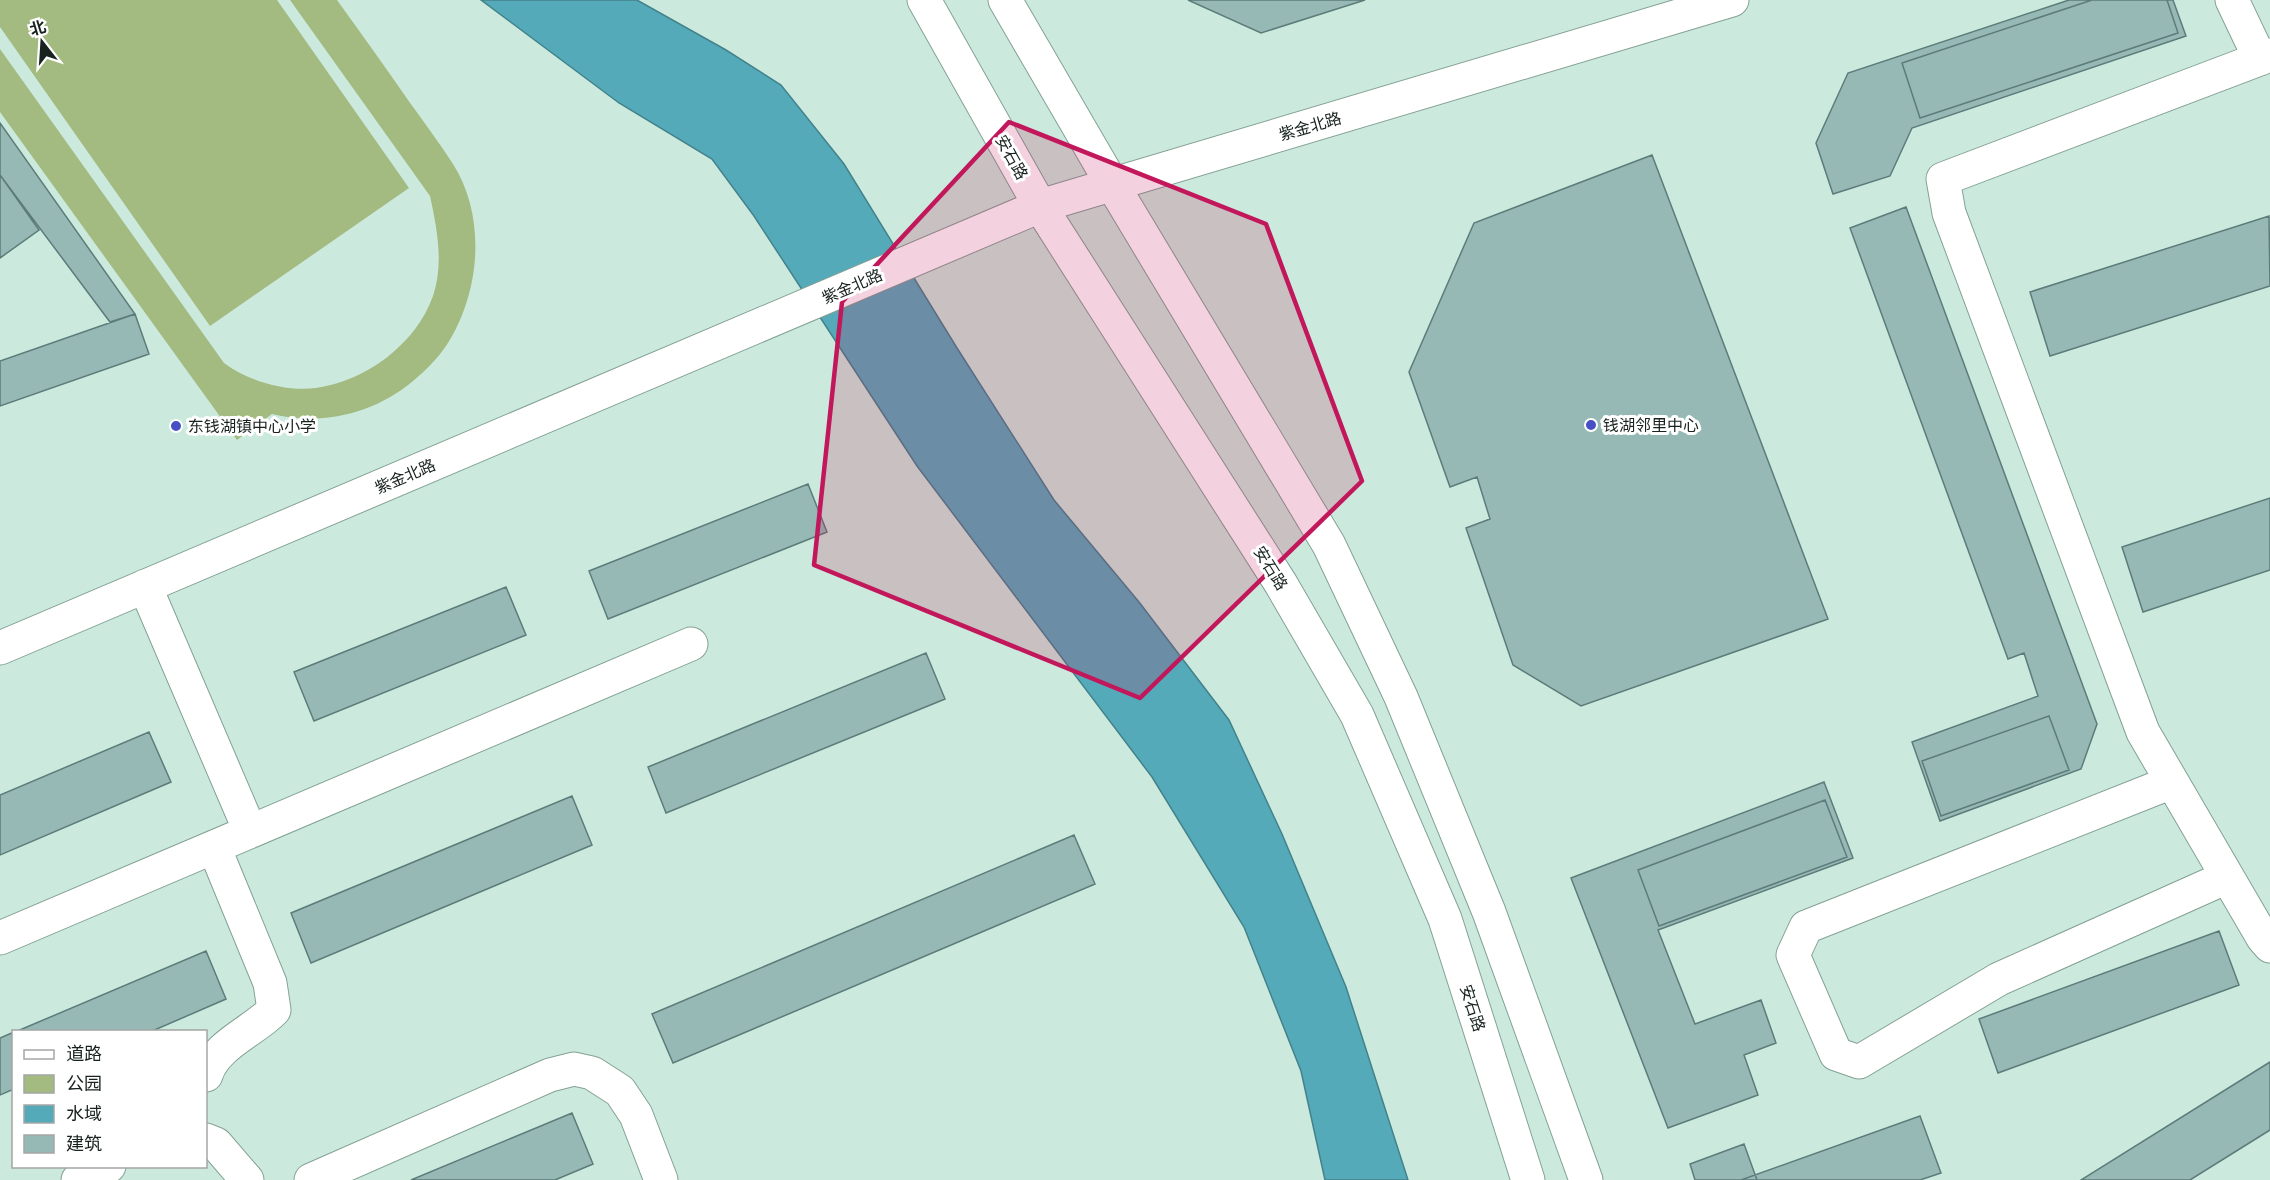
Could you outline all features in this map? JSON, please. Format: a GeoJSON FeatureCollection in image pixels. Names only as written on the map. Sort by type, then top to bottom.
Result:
{"type":"FeatureCollection","features":[{"type":"Feature","properties":{"kind":"main road","name":"安石路"},"geometry":{"type":"LineString","coordinates":[[924,0],[1040,207],[1281,584],[1357,715],[1445,919],[1528,1180]]}},
{"type":"Feature","properties":{"kind":"main road"},"geometry":{"type":"LineString","coordinates":[[1005,0],[1112,184],[1329,545],[1401,697],[1489,912],[1586,1180]]}},
{"type":"Feature","properties":{"kind":"main road","name":"紫金北路"},"geometry":{"type":"LineString","coordinates":[[0,648],[1040,207],[1732,0]]}},
{"type":"Feature","properties":{"kind":"main road"},"geometry":{"type":"LineString","coordinates":[[2232,0],[2265,57],[1943,179],[1949,213],[2143,732],[2263,938],[2270,946]]}},
{"type":"Feature","properties":{"kind":"main road"},"geometry":{"type":"LineString","coordinates":[[145,586],[250,831]]}},
{"type":"Feature","properties":{"kind":"main road"},"geometry":{"type":"LineString","coordinates":[[0,938],[691,644]]}},
{"type":"Feature","properties":{"kind":"main road"},"geometry":{"type":"LineString","coordinates":[[2172,782],[1806,927],[1793,955],[1836,1054],[1859,1062],[1999,979],[2227,877]]}},
{"type":"Feature","properties":{"kind":"main road"},"geometry":{"type":"LineString","coordinates":[[207,1071],[228,1045],[263,1022],[274,1010],[270,983],[214,847]]}},
{"type":"Feature","properties":{"kind":"main road"},"geometry":{"type":"LineString","coordinates":[[311,1180],[550,1075],[574,1069],[592,1073],[620,1091],[636,1115],[661,1180]]}},
{"type":"Feature","properties":{"kind":"main road"},"geometry":{"type":"LineString","coordinates":[[207,1140],[216,1144],[247,1180]]}},
{"type":"Feature","properties":{"kind":"main road"},"geometry":{"type":"LineString","coordinates":[[78,1180],[107,1168]]}},
{"type":"Feature","properties":{"kind":"highlighted area"},"geometry":{"type":"Polygon","coordinates":[[[1009,122],[1266,224],[1362,481],[1140,698],[814,565],[842,302],[1009,122]]]}},
{"type":"Feature","properties":{"kind":"green space"},"geometry":{"type":"Polygon","coordinates":[[[0,0],[277,0],[409,188],[210,326],[0,27],[0,0]]]}},
{"type":"Feature","properties":{"kind":"green space"},"geometry":{"type":"Polygon","coordinates":[[[290,0],[337,0],[453,164],[462,180],[472,214],[475,233],[474,269],[466,304],[446,347],[413,381],[398,392],[364,409],[328,418],[309,419],[272,414],[237,440],[0,112],[0,49],[224,363],[244,375],[268,384],[304,389],[316,388],[335,384],[371,368],[402,344],[415,330],[433,296],[439,259],[430,196],[290,0]]]}},
{"type":"Feature","properties":{"kind":"water"},"geometry":{"type":"Polygon","coordinates":[[[481,0],[637,0],[726,50],[781,85],[844,164],[1054,500],[1139,602],[1229,720],[1282,834],[1346,987],[1408,1180],[1325,1180],[1301,1071],[1244,927],[1152,777],[917,466],[754,216],[712,159],[619,103],[481,0]]]}},
{"type":"Feature","properties":{"kind":"building"},"geometry":{"type":"Polygon","coordinates":[[[1188,0],[1365,0],[1261,33],[1188,0]]]}},
{"type":"Feature","properties":{"kind":"building"},"geometry":{"type":"Polygon","coordinates":[[[2069,0],[2173,0],[2186,36],[1912,128],[1890,176],[1833,194],[1816,143],[1848,73],[2069,0]]]}},
{"type":"Feature","properties":{"kind":"building"},"geometry":{"type":"Polygon","coordinates":[[[2092,0],[2167,0],[2178,33],[1920,118],[1902,63],[2092,0]]]}},
{"type":"Feature","properties":{"kind":"building"},"geometry":{"type":"Polygon","coordinates":[[[0,123],[135,314],[110,322],[0,175],[0,123]]]}},
{"type":"Feature","properties":{"kind":"building","name":"钱湖邻里中心"},"geometry":{"type":"Polygon","coordinates":[[[1652,155],[1828,619],[1581,706],[1513,665],[1466,528],[1490,519],[1477,477],[1450,487],[1409,372],[1474,223],[1652,155]]]}},
{"type":"Feature","properties":{"kind":"building"},"geometry":{"type":"Polygon","coordinates":[[[0,175],[39,230],[0,258],[0,175]]]}},
{"type":"Feature","properties":{"kind":"building"},"geometry":{"type":"Polygon","coordinates":[[[1906,207],[2097,724],[2081,769],[1940,821],[1912,742],[2038,696],[2024,653],[2008,659],[1850,228],[1906,207]]]}},
{"type":"Feature","properties":{"kind":"building"},"geometry":{"type":"Polygon","coordinates":[[[2269,216],[2270,286],[2050,356],[2030,292],[2269,216]]]}},
{"type":"Feature","properties":{"kind":"building"},"geometry":{"type":"Polygon","coordinates":[[[135,314],[149,354],[0,406],[0,361],[135,314]]]}},
{"type":"Feature","properties":{"kind":"building"},"geometry":{"type":"Polygon","coordinates":[[[808,484],[827,532],[608,619],[589,571],[808,484]]]}},
{"type":"Feature","properties":{"kind":"building"},"geometry":{"type":"Polygon","coordinates":[[[2270,498],[2270,570],[2143,612],[2122,547],[2270,498]]]}},
{"type":"Feature","properties":{"kind":"building"},"geometry":{"type":"Polygon","coordinates":[[[506,587],[526,635],[314,721],[294,672],[506,587]]]}},
{"type":"Feature","properties":{"kind":"building"},"geometry":{"type":"Polygon","coordinates":[[[926,653],[945,699],[666,813],[648,767],[926,653]]]}},
{"type":"Feature","properties":{"kind":"building"},"geometry":{"type":"Polygon","coordinates":[[[2049,716],[2069,770],[1941,816],[1922,761],[2049,716]]]}},
{"type":"Feature","properties":{"kind":"building"},"geometry":{"type":"Polygon","coordinates":[[[149,732],[171,782],[0,855],[0,795],[149,732]]]}},
{"type":"Feature","properties":{"kind":"building"},"geometry":{"type":"Polygon","coordinates":[[[1824,782],[1853,858],[1658,930],[1695,1024],[1761,1000],[1776,1043],[1744,1055],[1758,1095],[1668,1128],[1571,878],[1824,782]]]}},
{"type":"Feature","properties":{"kind":"building"},"geometry":{"type":"Polygon","coordinates":[[[572,796],[592,845],[311,963],[291,913],[572,796]]]}},
{"type":"Feature","properties":{"kind":"building"},"geometry":{"type":"Polygon","coordinates":[[[1825,800],[1847,857],[1659,926],[1638,870],[1825,800]]]}},
{"type":"Feature","properties":{"kind":"building"},"geometry":{"type":"Polygon","coordinates":[[[1074,835],[1095,884],[673,1063],[652,1014],[1074,835]]]}},
{"type":"Feature","properties":{"kind":"building"},"geometry":{"type":"Polygon","coordinates":[[[2219,931],[2239,985],[1998,1073],[1979,1019],[2219,931]]]}},
{"type":"Feature","properties":{"kind":"building"},"geometry":{"type":"Polygon","coordinates":[[[206,951],[226,999],[155,1030],[20,1030],[206,951]]]}},
{"type":"Feature","properties":{"kind":"building"},"geometry":{"type":"Polygon","coordinates":[[[12,1033],[12,1090],[0,1095],[0,1038],[12,1033]]]}},
{"type":"Feature","properties":{"kind":"building"},"geometry":{"type":"Polygon","coordinates":[[[2270,1062],[2270,1130],[2190,1180],[2081,1180],[2270,1062]]]}},
{"type":"Feature","properties":{"kind":"building"},"geometry":{"type":"Polygon","coordinates":[[[572,1113],[593,1164],[555,1180],[411,1180],[572,1113]]]}},
{"type":"Feature","properties":{"kind":"building"},"geometry":{"type":"Polygon","coordinates":[[[1920,1116],[1941,1173],[1920,1180],[1741,1180],[1920,1116]]]}},
{"type":"Feature","properties":{"kind":"building"},"geometry":{"type":"Polygon","coordinates":[[[1744,1144],[1757,1180],[1695,1180],[1690,1164],[1744,1144]]]}},
{"type":"Feature","properties":{"kind":"place","name":"钱湖邻里中心"},"geometry":{"type":"Point","coordinates":[1591,425]}},
{"type":"Feature","properties":{"kind":"place","name":"东钱湖镇中心小学"},"geometry":{"type":"Point","coordinates":[176,426]}}]}
